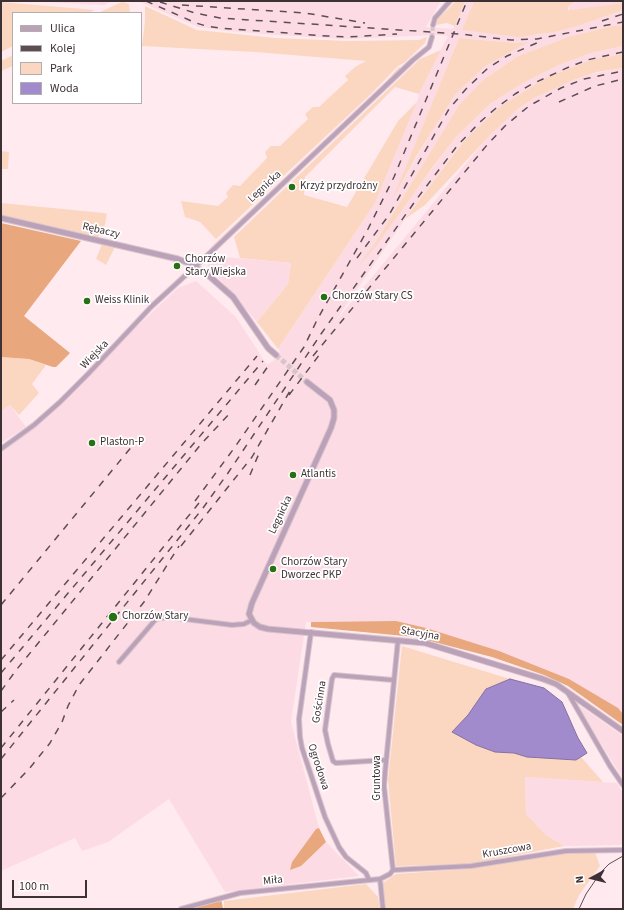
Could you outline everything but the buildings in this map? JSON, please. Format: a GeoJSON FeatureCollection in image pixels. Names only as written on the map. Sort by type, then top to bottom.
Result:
{"type":"FeatureCollection","features":[{"type":"Feature","properties":{"kind":"street"},"geometry":{"type":"LineString","coordinates":[[433,25],[435,18],[450,1]]}},
{"type":"Feature","properties":{"kind":"street","name":"Legnicka"},"geometry":{"type":"LineString","coordinates":[[196,266],[428,47],[432,37]]}},
{"type":"Feature","properties":{"kind":"street","name":"Rębaczy"},"geometry":{"type":"LineString","coordinates":[[1,218],[178,259],[196,266]]}},
{"type":"Feature","properties":{"kind":"street"},"geometry":{"type":"LineString","coordinates":[[196,266],[223,287],[232,297],[268,348],[276,355]]}},
{"type":"Feature","properties":{"kind":"street","name":"Wiejska"},"geometry":{"type":"LineString","coordinates":[[1,449],[34,425],[60,402],[152,306],[196,266]]}},
{"type":"Feature","properties":{"kind":"street","name":"Legnicka"},"geometry":{"type":"LineString","coordinates":[[252,620],[249,612],[252,602],[331,428],[334,418],[334,410],[330,400],[307,382]]}},
{"type":"Feature","properties":{"kind":"street"},"geometry":{"type":"LineString","coordinates":[[119,662],[156,619],[168,617],[237,625],[252,620]]}},
{"type":"Feature","properties":{"kind":"street","name":"Stacyjna"},"geometry":{"type":"LineString","coordinates":[[252,620],[263,628],[398,640],[425,644],[463,654],[556,684],[567,690],[623,731]]}},
{"type":"Feature","properties":{"kind":"street","name":"Ogrodowa"},"geometry":{"type":"LineString","coordinates":[[310,632],[300,719],[300,737],[302,748],[326,817],[339,847],[346,857],[366,873],[369,880]]}},
{"type":"Feature","properties":{"kind":"street","name":"Gruntowa"},"geometry":{"type":"LineString","coordinates":[[393,870],[384,786],[398,640]]}},
{"type":"Feature","properties":{"kind":"street","name":"Gościnna"},"geometry":{"type":"LineString","coordinates":[[386,760],[336,763],[333,761],[325,730],[332,679],[334,675],[393,680]]}},
{"type":"Feature","properties":{"kind":"street"},"geometry":{"type":"LineString","coordinates":[[567,690],[610,766],[623,785]]}},
{"type":"Feature","properties":{"kind":"street","name":"Kruszcowa"},"geometry":{"type":"LineString","coordinates":[[393,870],[470,866],[566,851],[623,850]]}},
{"type":"Feature","properties":{"kind":"street"},"geometry":{"type":"LineString","coordinates":[[369,880],[380,879],[390,874],[393,870]]}},
{"type":"Feature","properties":{"kind":"street"},"geometry":{"type":"LineString","coordinates":[[380,879],[383,909]]}},
{"type":"Feature","properties":{"kind":"street","name":"Miła"},"geometry":{"type":"LineString","coordinates":[[181,909],[240,893],[369,880]]}},
{"type":"Feature","properties":{"kind":"shaded area"},"geometry":{"type":"Polygon","coordinates":[[[29,1],[112,1],[104,5],[29,1]]]}},
{"type":"Feature","properties":{"kind":"shaded area"},"geometry":{"type":"Polygon","coordinates":[[[138,1],[441,1],[426,27],[453,29],[465,1],[474,1],[462,30],[538,35],[581,25],[623,10],[623,26],[612,26],[568,37],[518,56],[483,80],[459,105],[375,243],[361,263],[456,137],[490,104],[523,83],[559,65],[591,53],[623,46],[623,54],[594,59],[463,141],[405,219],[334,323],[487,138],[509,116],[534,98],[564,83],[591,74],[623,68],[623,714],[617,708],[569,679],[396,621],[306,622],[291,722],[319,828],[316,829],[292,862],[291,869],[301,866],[326,842],[359,876],[225,892],[169,799],[108,842],[82,851],[75,838],[1,871],[1,454],[178,288],[196,281],[236,317],[267,365],[274,360],[280,351],[278,349],[375,203],[419,94],[448,36],[437,35],[345,39],[276,35],[198,27],[138,1]],[[459,38],[394,196],[440,117],[454,96],[484,67],[527,42],[516,43],[459,38]]]}},
{"type":"Feature","properties":{"kind":"shaded area"},"geometry":{"type":"Polygon","coordinates":[[[577,1],[623,1],[623,3],[569,10],[568,6],[577,1]]]}},
{"type":"Feature","properties":{"kind":"shaded area"},"geometry":{"type":"Polygon","coordinates":[[[1,223],[81,241],[24,316],[70,353],[56,367],[29,359],[1,357],[1,223]]]}},
{"type":"Feature","properties":{"kind":"shaded area"},"geometry":{"type":"Polygon","coordinates":[[[213,256],[291,263],[288,284],[257,322],[208,266],[213,256]]]}},
{"type":"Feature","properties":{"kind":"shaded area"},"geometry":{"type":"Polygon","coordinates":[[[10,405],[26,427],[1,443],[1,411],[10,405]]]}},
{"type":"Feature","properties":{"kind":"shaded area"},"geometry":{"type":"Polygon","coordinates":[[[396,621],[426,628],[499,651],[569,679],[618,708],[623,714],[623,725],[568,686],[544,675],[492,657],[415,637],[311,627],[311,622],[396,621]]]}},
{"type":"Feature","properties":{"kind":"shaded area"},"geometry":{"type":"Polygon","coordinates":[[[580,706],[623,736],[623,779],[578,707],[580,706]]]}},
{"type":"Feature","properties":{"kind":"shaded area"},"geometry":{"type":"Polygon","coordinates":[[[525,777],[617,783],[623,793],[623,845],[564,846],[546,835],[526,814],[525,777]]]}},
{"type":"Feature","properties":{"kind":"shaded area"},"geometry":{"type":"Polygon","coordinates":[[[319,828],[326,842],[301,866],[290,870],[292,862],[316,829],[319,828]]]}},
{"type":"Feature","properties":{"kind":"shaded area"},"geometry":{"type":"Polygon","coordinates":[[[221,898],[223,909],[192,909],[221,898]]]}},
{"type":"Feature","properties":{"kind":"green space"},"geometry":{"type":"Polygon","coordinates":[[[456,1],[465,1],[455,26],[447,23],[436,25],[438,19],[456,1]]]}},
{"type":"Feature","properties":{"kind":"green space"},"geometry":{"type":"Polygon","coordinates":[[[474,1],[576,1],[568,6],[568,10],[623,3],[623,10],[581,25],[555,32],[519,37],[462,30],[474,1]]]}},
{"type":"Feature","properties":{"kind":"green space"},"geometry":{"type":"Polygon","coordinates":[[[1,2],[95,10],[90,12],[12,12],[12,46],[1,52],[1,2]]]}},
{"type":"Feature","properties":{"kind":"green space"},"geometry":{"type":"Polygon","coordinates":[[[122,2],[129,4],[130,12],[100,12],[122,2]]]}},
{"type":"Feature","properties":{"kind":"green space"},"geometry":{"type":"Polygon","coordinates":[[[145,6],[197,30],[275,38],[347,41],[419,40],[427,37],[425,43],[405,62],[398,66],[371,94],[216,239],[200,222],[185,217],[181,201],[218,206],[228,197],[226,193],[233,185],[240,186],[267,158],[265,152],[271,146],[280,146],[308,119],[305,114],[313,107],[319,107],[348,80],[345,76],[355,67],[366,61],[255,52],[142,46],[145,6]]]}},
{"type":"Feature","properties":{"kind":"green space"},"geometry":{"type":"Polygon","coordinates":[[[612,26],[623,26],[623,46],[591,53],[559,65],[523,83],[490,104],[456,137],[376,246],[356,269],[375,243],[459,105],[483,80],[518,56],[568,37],[612,26]]]}},
{"type":"Feature","properties":{"kind":"green space"},"geometry":{"type":"Polygon","coordinates":[[[459,38],[516,43],[528,42],[484,67],[454,96],[417,155],[392,200],[459,38]]]}},
{"type":"Feature","properties":{"kind":"green space"},"geometry":{"type":"Polygon","coordinates":[[[441,50],[419,94],[395,87],[305,177],[304,195],[347,207],[398,121],[417,102],[375,203],[278,349],[257,322],[288,284],[291,263],[240,258],[234,237],[420,59],[441,50]]]}},
{"type":"Feature","properties":{"kind":"green space"},"geometry":{"type":"Polygon","coordinates":[[[623,54],[623,68],[597,72],[573,80],[534,98],[518,109],[492,133],[425,205],[405,219],[463,142],[500,107],[546,78],[594,59],[623,54]]]}},
{"type":"Feature","properties":{"kind":"green space"},"geometry":{"type":"Polygon","coordinates":[[[12,56],[12,66],[1,71],[1,61],[12,56]]]}},
{"type":"Feature","properties":{"kind":"green space"},"geometry":{"type":"Polygon","coordinates":[[[399,67],[402,68],[210,249],[382,86],[399,67]]]}},
{"type":"Feature","properties":{"kind":"green space"},"geometry":{"type":"Polygon","coordinates":[[[1,151],[9,152],[8,169],[1,169],[1,151]]]}},
{"type":"Feature","properties":{"kind":"green space"},"geometry":{"type":"Polygon","coordinates":[[[1,203],[107,214],[104,229],[98,237],[1,215],[1,203]]]}},
{"type":"Feature","properties":{"kind":"green space"},"geometry":{"type":"Polygon","coordinates":[[[102,244],[115,247],[106,265],[96,259],[102,244]]]}},
{"type":"Feature","properties":{"kind":"green space"},"geometry":{"type":"Polygon","coordinates":[[[1,357],[29,359],[46,365],[32,384],[39,393],[19,415],[10,405],[1,411],[1,357]]]}},
{"type":"Feature","properties":{"kind":"green space"},"geometry":{"type":"Polygon","coordinates":[[[402,646],[510,679],[486,689],[468,715],[453,732],[476,745],[495,752],[514,753],[527,757],[576,760],[581,757],[603,782],[525,777],[526,814],[546,835],[564,846],[469,864],[396,866],[388,780],[402,646]]]}},
{"type":"Feature","properties":{"kind":"green space"},"geometry":{"type":"Polygon","coordinates":[[[595,852],[600,866],[579,895],[573,909],[385,909],[383,883],[396,874],[468,869],[541,855],[595,852]]]}},
{"type":"Feature","properties":{"kind":"green space"},"geometry":{"type":"Polygon","coordinates":[[[366,884],[378,897],[380,909],[224,909],[224,901],[366,884]]]}},
{"type":"Feature","properties":{"kind":"water"},"geometry":{"type":"Polygon","coordinates":[[[510,679],[544,688],[562,702],[578,738],[587,753],[576,760],[527,757],[514,753],[495,752],[476,745],[452,732],[468,715],[486,689],[510,679]]]}},
{"type":"Feature","properties":{"kind":"tunnel"},"geometry":{"type":"LineString","coordinates":[[432,37],[433,25]]}},
{"type":"Feature","properties":{"kind":"tunnel"},"geometry":{"type":"LineString","coordinates":[[276,355],[307,382]]}},
{"type":"Feature","properties":{"kind":"tram line"},"geometry":{"type":"LineString","coordinates":[[579,909],[586,894],[601,872],[609,864],[623,856]]}},
{"type":"Feature","properties":{"kind":"railway"},"geometry":{"type":"LineString","coordinates":[[146,1],[196,23],[219,28],[348,37],[397,34]]}},
{"type":"Feature","properties":{"kind":"railway"},"geometry":{"type":"LineString","coordinates":[[195,501],[235,447],[304,347],[317,320],[368,229],[394,177],[467,1]]}},
{"type":"Feature","properties":{"kind":"railway"},"geometry":{"type":"LineString","coordinates":[[160,2],[195,13],[220,18],[460,34],[511,40],[537,39],[623,22]]}},
{"type":"Feature","properties":{"kind":"railway"},"geometry":{"type":"LineString","coordinates":[[182,5],[305,13],[365,23]]}},
{"type":"Feature","properties":{"kind":"railway"},"geometry":{"type":"LineString","coordinates":[[602,21],[623,14]]}},
{"type":"Feature","properties":{"kind":"railway"},"geometry":{"type":"LineString","coordinates":[[357,258],[389,215],[449,109],[466,89],[488,68],[507,56],[539,42]]}},
{"type":"Feature","properties":{"kind":"railway"},"geometry":{"type":"LineString","coordinates":[[1,759],[203,508],[321,334],[416,200],[457,146],[495,109],[515,94],[532,84],[587,60],[623,52]]}},
{"type":"Feature","properties":{"kind":"railway"},"geometry":{"type":"LineString","coordinates":[[313,356],[487,145],[505,126],[529,106],[561,88],[584,79],[623,71]]}},
{"type":"Feature","properties":{"kind":"railway"},"geometry":{"type":"LineString","coordinates":[[559,102],[595,86],[623,79]]}},
{"type":"Feature","properties":{"kind":"railway"},"geometry":{"type":"LineString","coordinates":[[289,395],[320,354]]}},
{"type":"Feature","properties":{"kind":"railway"},"geometry":{"type":"LineString","coordinates":[[1,660],[257,356]]}},
{"type":"Feature","properties":{"kind":"railway"},"geometry":{"type":"LineString","coordinates":[[1,673],[263,361]]}},
{"type":"Feature","properties":{"kind":"railway"},"geometry":{"type":"LineString","coordinates":[[255,385],[271,362]]}},
{"type":"Feature","properties":{"kind":"railway"},"geometry":{"type":"LineString","coordinates":[[181,546],[252,457],[291,389]]}},
{"type":"Feature","properties":{"kind":"railway"},"geometry":{"type":"LineString","coordinates":[[1,691],[17,669],[202,443],[231,412]]}},
{"type":"Feature","properties":{"kind":"railway"},"geometry":{"type":"LineString","coordinates":[[1,605],[133,445]]}},
{"type":"Feature","properties":{"kind":"railway"},"geometry":{"type":"LineString","coordinates":[[250,475],[260,451]]}},
{"type":"Feature","properties":{"kind":"railway"},"geometry":{"type":"LineString","coordinates":[[1,748],[203,498]]}},
{"type":"Feature","properties":{"kind":"railway"},"geometry":{"type":"LineString","coordinates":[[1,798],[29,769],[50,743],[62,722],[68,706],[79,685],[144,602],[179,546]]}},
{"type":"Feature","properties":{"kind":"railway"},"geometry":{"type":"LineString","coordinates":[[1,712],[14,700]]}},
{"type":"Feature","properties":{"kind":"place","name":"Krzyż przydrożny"},"geometry":{"type":"Point","coordinates":[292,187]}},
{"type":"Feature","properties":{"kind":"place","name":"Chorzów Stary Wiejska"},"geometry":{"type":"Point","coordinates":[177,266]}},
{"type":"Feature","properties":{"kind":"place","name":"Chorzów Stary CS"},"geometry":{"type":"Point","coordinates":[324,297]}},
{"type":"Feature","properties":{"kind":"place","name":"Weiss Klinik"},"geometry":{"type":"Point","coordinates":[87,301]}},
{"type":"Feature","properties":{"kind":"place","name":"Plaston-P"},"geometry":{"type":"Point","coordinates":[92,443]}},
{"type":"Feature","properties":{"kind":"place","name":"Atlantis"},"geometry":{"type":"Point","coordinates":[293,475]}},
{"type":"Feature","properties":{"kind":"place","name":"Chorzów Stary Dworzec PKP"},"geometry":{"type":"Point","coordinates":[273,569]}},
{"type":"Feature","properties":{"kind":"place","name":"Chorzów Stary"},"geometry":{"type":"Point","coordinates":[113,617]}}]}
